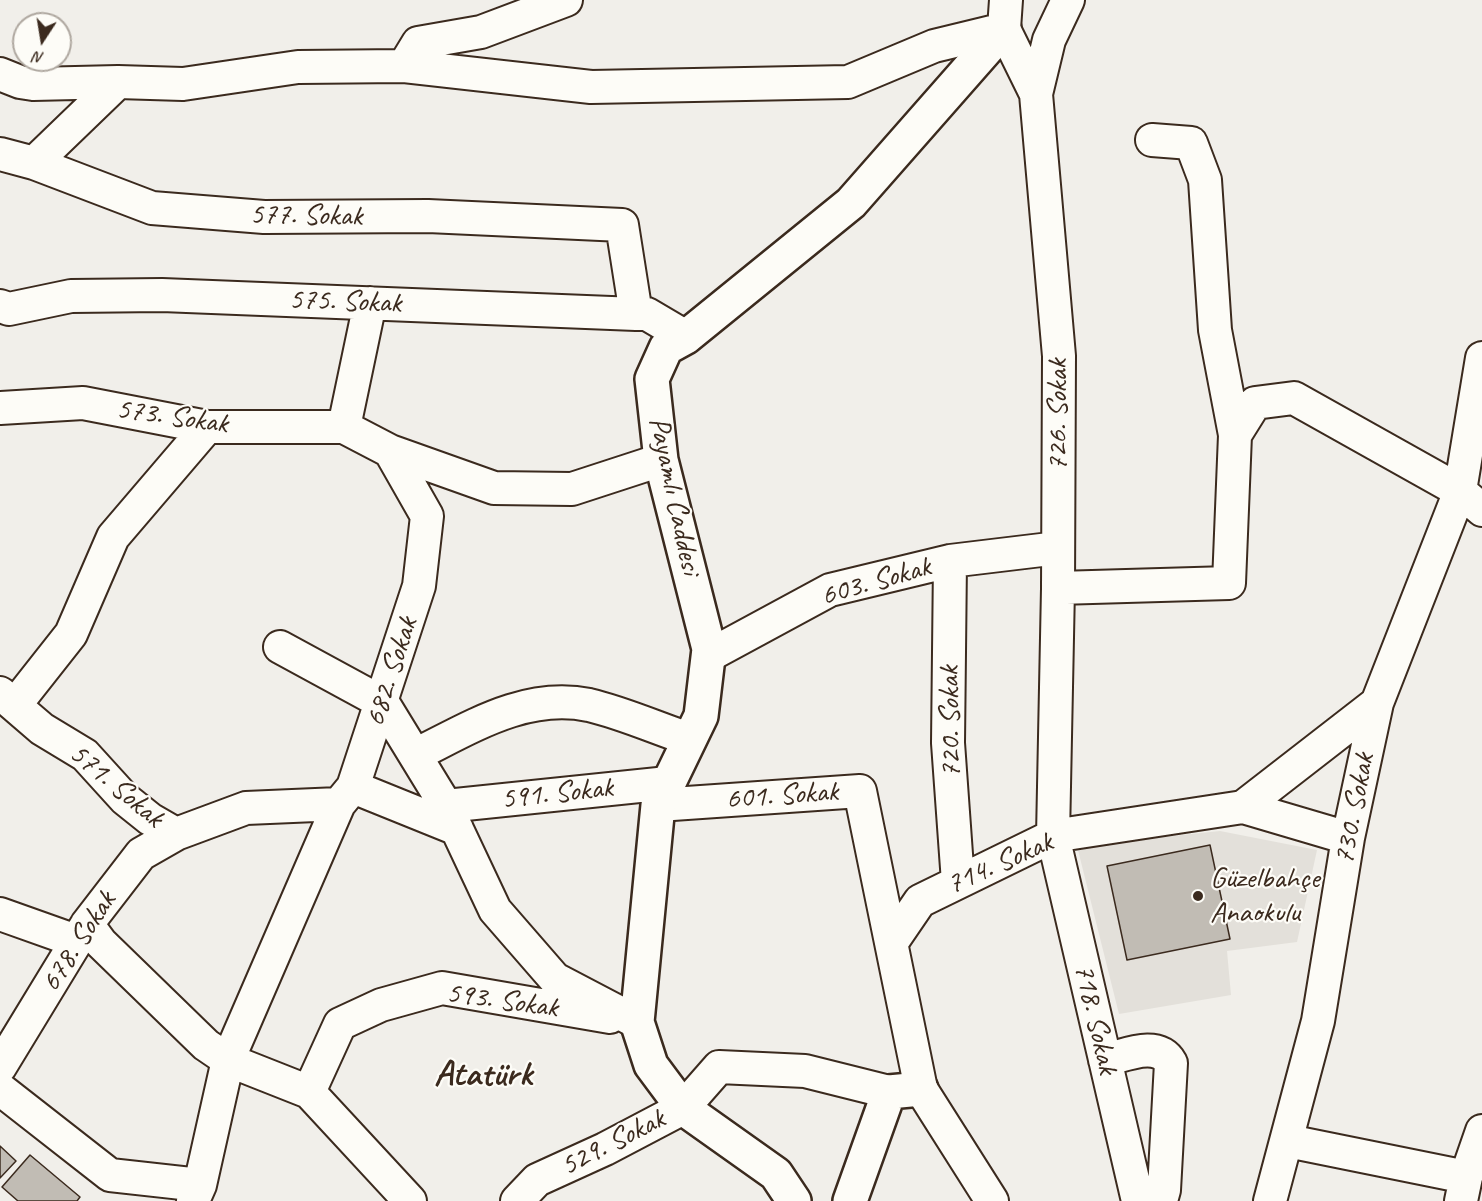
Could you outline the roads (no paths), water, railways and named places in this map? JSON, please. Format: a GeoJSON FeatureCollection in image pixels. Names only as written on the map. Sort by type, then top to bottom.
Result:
{"type":"FeatureCollection","features":[{"type":"Feature","properties":{"kind":"main road","name":"Payamlı Caddesi"},"geometry":{"type":"LineString","coordinates":[[637,1022],[663,794],[701,716],[708,656],[706,638],[661,460],[652,379],[666,348],[686,337],[851,203],[1005,15]]}},
{"type":"Feature","properties":{"kind":"main road"},"geometry":{"type":"LineString","coordinates":[[637,1022],[651,1065],[683,1108],[776,1174],[794,1201]]}},
{"type":"Feature","properties":{"kind":"main road"},"geometry":{"type":"LineString","coordinates":[[850,1201],[889,1092],[921,1089]]}},
{"type":"Feature","properties":{"kind":"street"},"geometry":{"type":"LineString","coordinates":[[404,66],[418,43],[481,32],[566,0]]}},
{"type":"Feature","properties":{"kind":"street","name":"726. Sokak"},"geometry":{"type":"LineString","coordinates":[[1053,837],[1058,588],[1059,356],[1036,94],[1048,40],[1068,0]]}},
{"type":"Feature","properties":{"kind":"street"},"geometry":{"type":"LineString","coordinates":[[0,74],[20,82],[33,84],[118,82],[183,84],[298,67],[404,66],[591,87],[849,82],[1005,15],[1036,94]]}},
{"type":"Feature","properties":{"kind":"street"},"geometry":{"type":"LineString","coordinates":[[34,163],[118,82]]}},
{"type":"Feature","properties":{"kind":"street"},"geometry":{"type":"LineString","coordinates":[[1058,588],[1228,582],[1235,435],[1215,330],[1205,180],[1191,143],[1152,140]]}},
{"type":"Feature","properties":{"kind":"street","name":"577. Sokak"},"geometry":{"type":"LineString","coordinates":[[0,154],[34,163],[152,208],[264,217],[428,216],[622,225],[636,314]]}},
{"type":"Feature","properties":{"kind":"street","name":"575. Sokak"},"geometry":{"type":"LineString","coordinates":[[0,306],[9,309],[71,296],[162,296],[647,314],[686,337]]}},
{"type":"Feature","properties":{"kind":"street"},"geometry":{"type":"LineString","coordinates":[[370,303],[344,427],[390,452],[494,488],[572,489],[661,460]]}},
{"type":"Feature","properties":{"kind":"street","name":"730. Sokak"},"geometry":{"type":"LineString","coordinates":[[1270,1201],[1288,1141],[1318,1021],[1348,838],[1377,703],[1471,501],[1482,358]]}},
{"type":"Feature","properties":{"kind":"street"},"geometry":{"type":"LineString","coordinates":[[1235,435],[1255,403],[1294,398],[1471,501]]}},
{"type":"Feature","properties":{"kind":"street","name":"573. Sokak"},"geometry":{"type":"LineString","coordinates":[[0,408],[82,403],[207,427],[344,427]]}},
{"type":"Feature","properties":{"kind":"street"},"geometry":{"type":"LineString","coordinates":[[8,699],[71,634],[113,537],[207,427]]}},
{"type":"Feature","properties":{"kind":"street","name":"682. Sokak"},"geometry":{"type":"LineString","coordinates":[[197,1193],[230,1056],[346,796],[383,703],[419,586],[427,516],[390,452]]}},
{"type":"Feature","properties":{"kind":"street","name":"603. Sokak"},"geometry":{"type":"LineString","coordinates":[[708,656],[830,590],[950,561],[1058,548]]}},
{"type":"Feature","properties":{"kind":"street","name":"720. Sokak"},"geometry":{"type":"LineString","coordinates":[[950,561],[948,743],[958,882]]}},
{"type":"Feature","properties":{"kind":"street"},"geometry":{"type":"LineString","coordinates":[[280,646],[383,703],[451,818],[495,910],[555,979],[637,1022]]}},
{"type":"Feature","properties":{"kind":"street","name":"571. Sokak"},"geometry":{"type":"LineString","coordinates":[[8,699],[42,729],[85,755],[125,799],[150,819],[176,834]]}},
{"type":"Feature","properties":{"kind":"street"},"geometry":{"type":"LineString","coordinates":[[415,755],[495,715],[537,704],[559,702],[591,706],[689,739]]}},
{"type":"Feature","properties":{"kind":"street","name":"714. Sokak"},"geometry":{"type":"LineString","coordinates":[[891,942],[920,901],[1053,837],[1243,807],[1377,703]]}},
{"type":"Feature","properties":{"kind":"street","name":"601. Sokak"},"geometry":{"type":"LineString","coordinates":[[663,794],[860,790],[891,942]]}},
{"type":"Feature","properties":{"kind":"street","name":"591. Sokak"},"geometry":{"type":"LineString","coordinates":[[451,818],[663,794]]}},
{"type":"Feature","properties":{"kind":"street"},"geometry":{"type":"LineString","coordinates":[[346,796],[451,818]]}},
{"type":"Feature","properties":{"kind":"street","name":"678. Sokak"},"geometry":{"type":"LineString","coordinates":[[0,1067],[82,933],[141,854],[176,834],[246,808],[346,796]]}},
{"type":"Feature","properties":{"kind":"street"},"geometry":{"type":"LineString","coordinates":[[1243,807],[1348,838]]}},
{"type":"Feature","properties":{"kind":"street","name":"718. Sokak"},"geometry":{"type":"LineString","coordinates":[[1053,837],[1138,1201]]}},
{"type":"Feature","properties":{"kind":"street"},"geometry":{"type":"LineString","coordinates":[[0,914],[82,933],[101,942],[198,1037],[230,1056],[309,1092],[410,1201]]}},
{"type":"Feature","properties":{"kind":"street"},"geometry":{"type":"LineString","coordinates":[[891,942],[921,1089],[992,1201]]}},
{"type":"Feature","properties":{"kind":"street","name":"593. Sokak"},"geometry":{"type":"LineString","coordinates":[[309,1092],[340,1024],[381,1005],[442,988],[637,1022]]}},
{"type":"Feature","properties":{"kind":"street"},"geometry":{"type":"LineString","coordinates":[[1105,1060],[1149,1050],[1164,1054],[1172,1063],[1164,1190],[1161,1201]]}},
{"type":"Feature","properties":{"kind":"street"},"geometry":{"type":"LineString","coordinates":[[683,1108],[719,1067],[805,1071],[889,1092]]}},
{"type":"Feature","properties":{"kind":"street"},"geometry":{"type":"LineString","coordinates":[[0,1089],[110,1175],[197,1193]]}},
{"type":"Feature","properties":{"kind":"street","name":"529. Sokak"},"geometry":{"type":"LineString","coordinates":[[517,1201],[537,1180],[605,1149],[683,1108]]}},
{"type":"Feature","properties":{"kind":"street"},"geometry":{"type":"LineString","coordinates":[[1288,1141],[1464,1189],[1482,1131]]}},
{"type":"Feature","properties":{"kind":"place","name":"Güzelbahçe Anaokulu"},"geometry":{"type":"Point","coordinates":[1198,896]}},
{"type":"Feature","properties":{"kind":"district","name":"Atatürk"},"geometry":{"type":"Point","coordinates":[483,1076]}}]}
